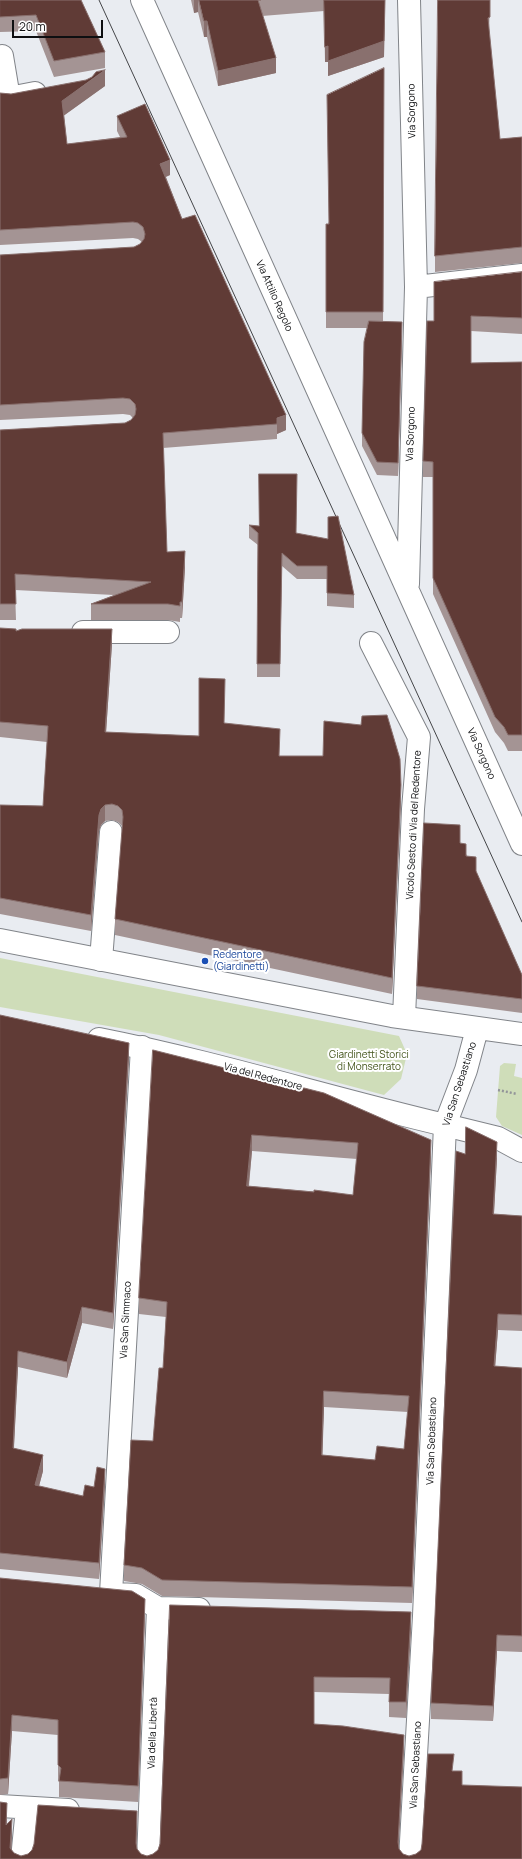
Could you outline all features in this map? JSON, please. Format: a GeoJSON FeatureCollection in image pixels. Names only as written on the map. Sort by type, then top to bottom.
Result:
{"type":"FeatureCollection","features":[{"type":"Feature","properties":{"kind":"street","name":"Via Attilio Regolo"},"geometry":{"type":"LineString","coordinates":[[142,0],[408,591]]}},
{"type":"Feature","properties":{"kind":"street","name":"Via Sorgono"},"geometry":{"type":"LineString","coordinates":[[409,0],[416,287],[408,591],[522,844]]}},
{"type":"Feature","properties":{"kind":"street"},"geometry":{"type":"LineString","coordinates":[[1,50],[10,98],[54,90]]}},
{"type":"Feature","properties":{"kind":"street"},"geometry":{"type":"LineString","coordinates":[[416,287],[522,275]]}},
{"type":"Feature","properties":{"kind":"street"},"geometry":{"type":"LineString","coordinates":[[64,632],[168,632]]}},
{"type":"Feature","properties":{"kind":"street","name":"Vicolo Sesto di Via del Redentore"},"geometry":{"type":"LineString","coordinates":[[371,644],[419,737],[413,809],[404,1018]]}},
{"type":"Feature","properties":{"kind":"street"},"geometry":{"type":"LineString","coordinates":[[101,960],[111,832]]}},
{"type":"Feature","properties":{"kind":"street"},"geometry":{"type":"LineString","coordinates":[[0,940],[404,1018],[522,1034]]}},
{"type":"Feature","properties":{"kind":"street","name":"Via San Sebastiano"},"geometry":{"type":"LineString","coordinates":[[410,1859],[424,1616],[446,1125],[466,1070],[477,1029]]}},
{"type":"Feature","properties":{"kind":"street","name":"Via del Redentore"},"geometry":{"type":"LineString","coordinates":[[82,1035],[142,1047],[267,1078],[390,1112],[498,1138],[522,1151]]}},
{"type":"Feature","properties":{"kind":"street","name":"Via San Simmaco"},"geometry":{"type":"LineString","coordinates":[[142,1047],[103,1593],[136,1595],[158,1608]]}},
{"type":"Feature","properties":{"kind":"street"},"geometry":{"type":"LineString","coordinates":[[158,1608],[222,1610]]}},
{"type":"Feature","properties":{"kind":"street","name":"Via della Libertà"},"geometry":{"type":"LineString","coordinates":[[148,1859],[158,1608]]}},
{"type":"Feature","properties":{"kind":"street"},"geometry":{"type":"LineString","coordinates":[[401,1616],[424,1616]]}},
{"type":"Feature","properties":{"kind":"street"},"geometry":{"type":"LineString","coordinates":[[0,1806],[88,1812]]}},
{"type":"Feature","properties":{"kind":"street"},"geometry":{"type":"LineString","coordinates":[[22,1859],[27,1808]]}},
{"type":"Feature","properties":{"kind":"street"},"geometry":{"type":"LineString","coordinates":[[126,1814],[149,1816]]}},
{"type":"Feature","properties":{"kind":"path"},"geometry":{"type":"LineString","coordinates":[[498,1090],[517,1094]]}},
{"type":"Feature","properties":{"kind":"green space","name":"Giardinetti Storici di Monserrato"},"geometry":{"type":"Polygon","coordinates":[[[0,958],[399,1036],[407,1054],[401,1079],[384,1095],[159,1035],[0,1007],[0,958]]]}},
{"type":"Feature","properties":{"kind":"green space"},"geometry":{"type":"Polygon","coordinates":[[[504,1063],[516,1064],[514,1076],[522,1078],[522,1135],[502,1126],[496,1117],[500,1066],[504,1063]]]}},
{"type":"Feature","properties":{"kind":"building"},"geometry":{"type":"Polygon","coordinates":[[[0,0],[81,0],[105,52],[54,61],[36,15],[0,17],[0,0]]]}},
{"type":"Feature","properties":{"kind":"building"},"geometry":{"type":"Polygon","coordinates":[[[199,0],[258,0],[276,58],[218,71],[207,21],[204,21],[199,0]]]}},
{"type":"Feature","properties":{"kind":"building"},"geometry":{"type":"Polygon","coordinates":[[[324,0],[385,0],[384,41],[328,61],[328,46],[325,47],[324,0]]]}},
{"type":"Feature","properties":{"kind":"building"},"geometry":{"type":"Polygon","coordinates":[[[438,0],[490,0],[490,17],[488,18],[500,139],[522,137],[522,247],[435,256],[438,0]]]}},
{"type":"Feature","properties":{"kind":"building"},"geometry":{"type":"Polygon","coordinates":[[[384,68],[383,312],[326,312],[326,224],[329,224],[327,95],[384,68]]]}},
{"type":"Feature","properties":{"kind":"building"},"geometry":{"type":"Polygon","coordinates":[[[105,70],[62,101],[67,144],[127,137],[117,116],[145,104],[170,160],[160,164],[182,219],[195,215],[286,415],[277,418],[277,424],[163,433],[167,552],[185,551],[182,602],[180,602],[180,606],[168,604],[91,604],[151,582],[15,574],[16,604],[0,604],[0,430],[125,423],[131,420],[135,415],[136,409],[135,404],[130,399],[123,398],[0,405],[0,255],[134,247],[140,244],[144,239],[145,234],[143,227],[138,223],[133,222],[0,230],[0,93],[11,94],[86,80],[92,77],[96,72],[105,70]]]}},
{"type":"Feature","properties":{"kind":"building"},"geometry":{"type":"Polygon","coordinates":[[[522,272],[522,318],[471,316],[471,363],[522,362],[522,735],[508,735],[504,727],[495,717],[433,578],[433,462],[423,461],[427,321],[434,321],[434,282],[522,272]]]}},
{"type":"Feature","properties":{"kind":"building"},"geometry":{"type":"Polygon","coordinates":[[[369,321],[402,322],[398,463],[377,462],[362,433],[364,342],[369,321]]]}},
{"type":"Feature","properties":{"kind":"building"},"geometry":{"type":"Polygon","coordinates":[[[259,474],[297,474],[296,533],[328,539],[328,517],[338,516],[354,595],[327,593],[327,566],[297,566],[282,553],[280,664],[257,664],[258,533],[249,525],[259,526],[259,474]]]}},
{"type":"Feature","properties":{"kind":"building"},"geometry":{"type":"Polygon","coordinates":[[[0,628],[16,629],[16,631],[22,629],[112,629],[105,732],[199,736],[199,678],[225,679],[224,723],[280,729],[279,756],[323,756],[324,721],[361,725],[362,716],[387,715],[400,759],[401,785],[392,978],[115,919],[123,817],[122,810],[118,806],[112,804],[105,805],[101,809],[99,815],[91,915],[0,898],[0,805],[43,806],[48,726],[0,722],[0,628]]]}},
{"type":"Feature","properties":{"kind":"building"},"geometry":{"type":"Polygon","coordinates":[[[424,823],[460,825],[460,843],[466,844],[466,856],[476,857],[476,871],[522,975],[522,999],[417,986],[424,823]]]}},
{"type":"Feature","properties":{"kind":"building"},"geometry":{"type":"Polygon","coordinates":[[[0,1015],[129,1043],[113,1313],[82,1307],[67,1362],[18,1351],[13,1448],[43,1455],[35,1485],[83,1496],[85,1485],[94,1487],[97,1467],[105,1469],[99,1563],[0,1553],[0,1015]]]}},
{"type":"Feature","properties":{"kind":"building"},"geometry":{"type":"Polygon","coordinates":[[[153,1050],[324,1093],[431,1140],[412,1587],[162,1580],[142,1568],[124,1565],[131,1440],[153,1441],[159,1368],[163,1368],[167,1302],[139,1298],[153,1050]],[[252,1135],[247,1186],[314,1192],[314,1190],[353,1195],[358,1143],[252,1135]],[[324,1391],[322,1455],[375,1460],[377,1446],[404,1449],[409,1396],[324,1391]]]}},
{"type":"Feature","properties":{"kind":"building"},"geometry":{"type":"Polygon","coordinates":[[[466,1127],[497,1142],[493,1214],[522,1216],[522,1315],[498,1314],[494,1366],[522,1368],[522,1636],[497,1635],[493,1706],[431,1703],[456,1151],[465,1154],[466,1127]]]}},
{"type":"Feature","properties":{"kind":"building"},"geometry":{"type":"Polygon","coordinates":[[[0,1578],[132,1591],[145,1599],[138,1786],[59,1781],[61,1768],[58,1765],[58,1720],[12,1715],[8,1778],[0,1779],[0,1578]]]}},
{"type":"Feature","properties":{"kind":"building"},"geometry":{"type":"Polygon","coordinates":[[[170,1605],[411,1612],[406,1702],[389,1702],[390,1678],[314,1677],[314,1724],[343,1726],[404,1735],[398,1842],[399,1849],[403,1854],[409,1856],[416,1854],[421,1850],[428,1754],[454,1754],[452,1771],[462,1771],[462,1785],[522,1787],[522,1859],[0,1859],[0,1802],[7,1803],[6,1825],[12,1819],[10,1848],[14,1853],[21,1856],[28,1854],[32,1850],[34,1844],[38,1805],[137,1811],[137,1849],[141,1854],[147,1856],[158,1850],[160,1844],[170,1605]]]}},
{"type":"Feature","properties":{"kind":"tram line"},"geometry":{"type":"LineString","coordinates":[[99,0],[522,922]]}},
{"type":"Feature","properties":{"kind":"place","name":"Redentore (Giardinetti)"},"geometry":{"type":"Point","coordinates":[205,961]}}]}
